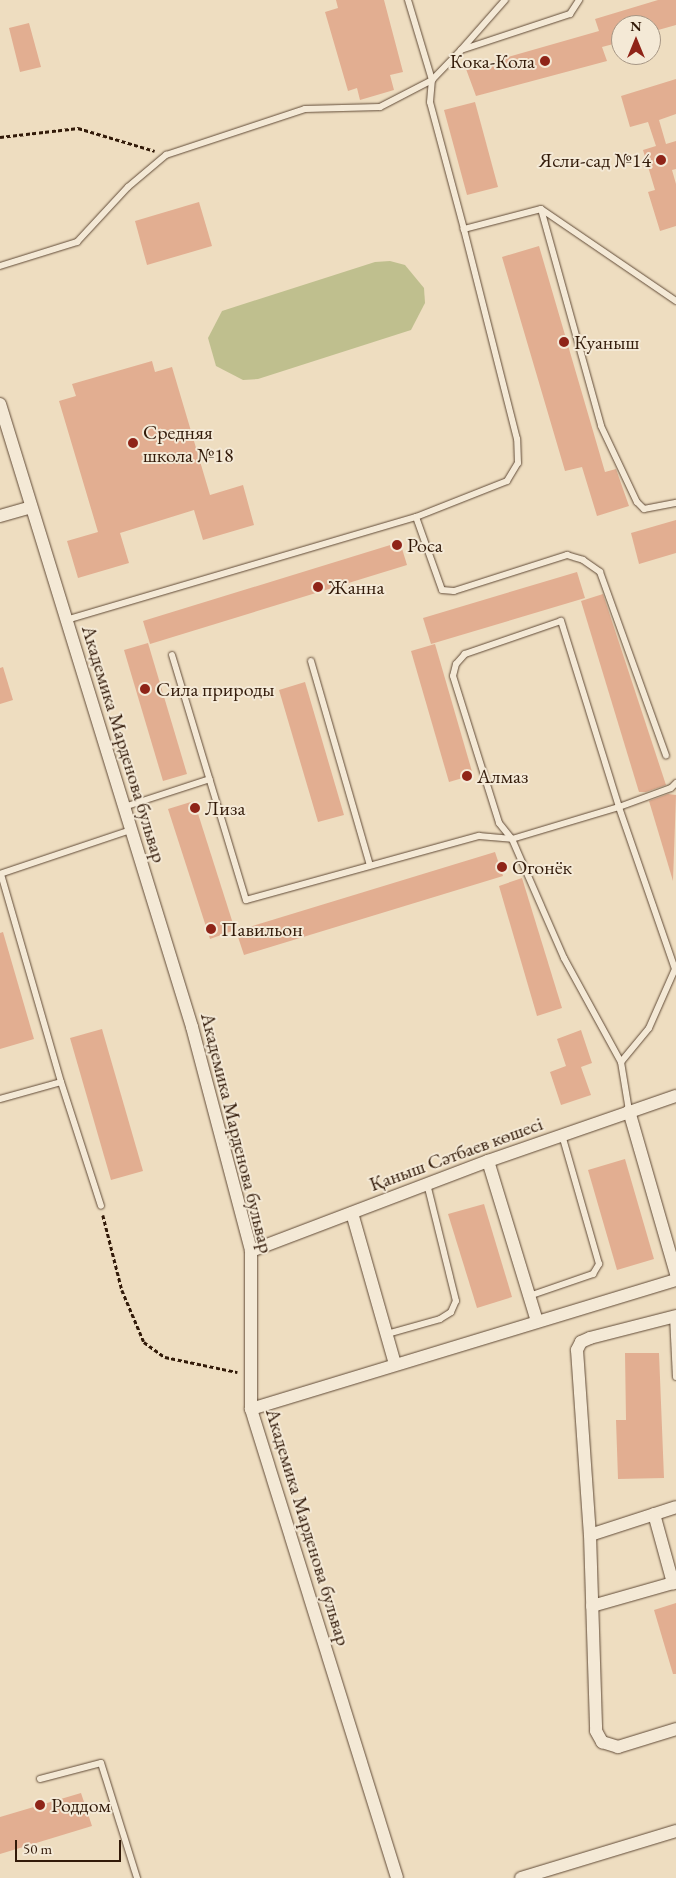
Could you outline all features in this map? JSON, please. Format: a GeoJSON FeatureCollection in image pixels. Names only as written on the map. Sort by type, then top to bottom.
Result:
{"type":"FeatureCollection","features":[{"type":"Feature","properties":{"kind":"street","name":"Академика Марденова бульвар"},"geometry":{"type":"LineString","coordinates":[[0,404],[192,1027],[251,1251],[251,1409],[397,1878]]}},
{"type":"Feature","properties":{"kind":"street"},"geometry":{"type":"LineString","coordinates":[[0,516],[31,506]]}},
{"type":"Feature","properties":{"kind":"street","name":"Қаныш Сәтбаев көшесі"},"geometry":{"type":"LineString","coordinates":[[251,1251],[488,1161],[676,1096]]}},
{"type":"Feature","properties":{"kind":"street"},"geometry":{"type":"LineString","coordinates":[[629,1111],[673,1253],[676,1274]]}},
{"type":"Feature","properties":{"kind":"street"},"geometry":{"type":"LineString","coordinates":[[488,1161],[537,1321]]}},
{"type":"Feature","properties":{"kind":"street"},"geometry":{"type":"LineString","coordinates":[[352,1212],[395,1364]]}},
{"type":"Feature","properties":{"kind":"street"},"geometry":{"type":"LineString","coordinates":[[251,1409],[676,1280]]}},
{"type":"Feature","properties":{"kind":"street"},"geometry":{"type":"LineString","coordinates":[[674,1316],[590,1338],[581,1342],[578,1350],[590,1535],[596,1731],[602,1742],[618,1747],[676,1729]]}},
{"type":"Feature","properties":{"kind":"street"},"geometry":{"type":"LineString","coordinates":[[590,1535],[676,1507]]}},
{"type":"Feature","properties":{"kind":"street"},"geometry":{"type":"LineString","coordinates":[[592,1606],[674,1582],[654,1514]]}},
{"type":"Feature","properties":{"kind":"street"},"geometry":{"type":"LineString","coordinates":[[521,1878],[676,1831]]}},
{"type":"Feature","properties":{"kind":"lane"},"geometry":{"type":"LineString","coordinates":[[66,620],[416,517],[507,482],[518,463],[517,439],[430,102],[432,80],[408,0]]}},
{"type":"Feature","properties":{"kind":"lane"},"geometry":{"type":"LineString","coordinates":[[0,266],[77,242],[128,187],[166,155],[305,109],[380,107],[432,80],[505,0]]}},
{"type":"Feature","properties":{"kind":"lane"},"geometry":{"type":"LineString","coordinates":[[461,50],[570,14],[579,0]]}},
{"type":"Feature","properties":{"kind":"lane"},"geometry":{"type":"LineString","coordinates":[[464,229],[541,209],[676,301]]}},
{"type":"Feature","properties":{"kind":"lane"},"geometry":{"type":"LineString","coordinates":[[541,209],[601,426],[637,502],[644,509],[676,503]]}},
{"type":"Feature","properties":{"kind":"lane"},"geometry":{"type":"LineString","coordinates":[[416,517],[442,590],[454,592],[567,555],[583,560],[600,572],[666,755]]}},
{"type":"Feature","properties":{"kind":"lane"},"geometry":{"type":"LineString","coordinates":[[621,1062],[649,1028],[675,969],[620,807],[561,621],[465,654],[456,664],[453,676],[500,823],[512,838],[564,958],[621,1062],[629,1111]]}},
{"type":"Feature","properties":{"kind":"lane"},"geometry":{"type":"LineString","coordinates":[[172,655],[246,900],[370,864],[479,836],[512,838],[620,807],[671,788],[676,783]]}},
{"type":"Feature","properties":{"kind":"lane"},"geometry":{"type":"LineString","coordinates":[[311,661],[370,864]]}},
{"type":"Feature","properties":{"kind":"lane"},"geometry":{"type":"LineString","coordinates":[[124,807],[210,779]]}},
{"type":"Feature","properties":{"kind":"lane"},"geometry":{"type":"LineString","coordinates":[[101,1206],[61,1082],[0,874],[131,830]]}},
{"type":"Feature","properties":{"kind":"lane"},"geometry":{"type":"LineString","coordinates":[[0,1099],[61,1082]]}},
{"type":"Feature","properties":{"kind":"lane"},"geometry":{"type":"LineString","coordinates":[[529,1296],[593,1274],[599,1264],[562,1135]]}},
{"type":"Feature","properties":{"kind":"lane"},"geometry":{"type":"LineString","coordinates":[[387,1334],[440,1319],[451,1312],[456,1302],[427,1184]]}},
{"type":"Feature","properties":{"kind":"lane"},"geometry":{"type":"LineString","coordinates":[[674,1316],[676,1377]]}},
{"type":"Feature","properties":{"kind":"lane"},"geometry":{"type":"LineString","coordinates":[[40,1779],[101,1763],[137,1878]]}},
{"type":"Feature","properties":{"kind":"path"},"geometry":{"type":"LineString","coordinates":[[0,138],[78,128],[166,155]]}},
{"type":"Feature","properties":{"kind":"path"},"geometry":{"type":"LineString","coordinates":[[101,1206],[122,1290],[144,1342],[164,1357],[251,1374]]}},
{"type":"Feature","properties":{"kind":"green space"},"geometry":{"type":"Polygon","coordinates":[[[390,261],[405,265],[424,288],[425,303],[411,330],[258,379],[243,380],[216,366],[208,338],[222,311],[375,262],[390,261]]]}},
{"type":"Feature","properties":{"kind":"building"},"geometry":{"type":"Polygon","coordinates":[[[336,0],[384,0],[403,72],[390,75],[394,90],[360,100],[357,88],[348,91],[325,12],[338,8],[336,0]]]}},
{"type":"Feature","properties":{"kind":"building"},"geometry":{"type":"Polygon","coordinates":[[[658,0],[676,0],[676,25],[661,29],[661,15],[611,15],[611,45],[602,47],[607,61],[476,96],[466,69],[599,31],[595,19],[658,0]]]}},
{"type":"Feature","properties":{"kind":"building"},"geometry":{"type":"Polygon","coordinates":[[[29,23],[41,67],[20,72],[9,28],[29,23]]]}},
{"type":"Feature","properties":{"kind":"building","name":"Ясли-сад №14"},"geometry":{"type":"Polygon","coordinates":[[[676,79],[676,114],[659,120],[666,144],[676,141],[676,169],[672,170],[676,184],[676,226],[660,231],[648,192],[655,190],[643,150],[656,146],[648,122],[630,127],[621,96],[676,79]]]}},
{"type":"Feature","properties":{"kind":"building"},"geometry":{"type":"Polygon","coordinates":[[[475,102],[498,187],[467,195],[444,110],[475,102]]]}},
{"type":"Feature","properties":{"kind":"building"},"geometry":{"type":"Polygon","coordinates":[[[199,202],[212,246],[147,265],[135,221],[199,202]]]}},
{"type":"Feature","properties":{"kind":"building"},"geometry":{"type":"Polygon","coordinates":[[[539,246],[605,472],[616,469],[629,506],[597,516],[582,467],[565,471],[502,257],[539,246]]]}},
{"type":"Feature","properties":{"kind":"building","name":"Средняя школа №18"},"geometry":{"type":"Polygon","coordinates":[[[152,361],[155,372],[172,367],[210,495],[243,485],[254,525],[203,540],[194,510],[120,533],[129,563],[78,578],[67,541],[98,532],[59,401],[76,396],[72,384],[152,361]]]}},
{"type":"Feature","properties":{"kind":"building"},"geometry":{"type":"Polygon","coordinates":[[[676,520],[676,553],[639,564],[631,533],[676,520]]]}},
{"type":"Feature","properties":{"kind":"building"},"geometry":{"type":"Polygon","coordinates":[[[400,542],[407,565],[150,644],[143,621],[400,542]]]}},
{"type":"Feature","properties":{"kind":"building"},"geometry":{"type":"Polygon","coordinates":[[[577,572],[585,598],[431,644],[423,618],[577,572]]]}},
{"type":"Feature","properties":{"kind":"building"},"geometry":{"type":"Polygon","coordinates":[[[603,594],[666,785],[646,792],[639,792],[581,601],[603,594]]]}},
{"type":"Feature","properties":{"kind":"building"},"geometry":{"type":"Polygon","coordinates":[[[148,643],[187,774],[163,781],[124,650],[148,643]]]}},
{"type":"Feature","properties":{"kind":"building"},"geometry":{"type":"Polygon","coordinates":[[[435,644],[473,775],[449,782],[411,651],[435,644]]]}},
{"type":"Feature","properties":{"kind":"building"},"geometry":{"type":"Polygon","coordinates":[[[3,667],[13,700],[0,704],[0,668],[3,667]]]}},
{"type":"Feature","properties":{"kind":"building"},"geometry":{"type":"Polygon","coordinates":[[[305,682],[344,815],[318,822],[279,690],[305,682]]]}},
{"type":"Feature","properties":{"kind":"building"},"geometry":{"type":"Polygon","coordinates":[[[668,794],[676,795],[673,881],[649,801],[668,794]]]}},
{"type":"Feature","properties":{"kind":"building"},"geometry":{"type":"Polygon","coordinates":[[[194,801],[235,930],[210,939],[168,809],[194,801]]]}},
{"type":"Feature","properties":{"kind":"building"},"geometry":{"type":"Polygon","coordinates":[[[495,852],[503,876],[244,955],[236,931],[495,852]]]}},
{"type":"Feature","properties":{"kind":"building"},"geometry":{"type":"Polygon","coordinates":[[[522,878],[562,1008],[537,1016],[499,886],[522,878]]]}},
{"type":"Feature","properties":{"kind":"building"},"geometry":{"type":"Polygon","coordinates":[[[3,932],[34,1039],[0,1049],[0,933],[3,932]]]}},
{"type":"Feature","properties":{"kind":"building"},"geometry":{"type":"Polygon","coordinates":[[[102,1029],[143,1171],[111,1180],[70,1038],[102,1029]]]}},
{"type":"Feature","properties":{"kind":"building"},"geometry":{"type":"Polygon","coordinates":[[[581,1030],[592,1063],[581,1067],[591,1095],[561,1105],[550,1072],[566,1066],[557,1039],[581,1030]]]}},
{"type":"Feature","properties":{"kind":"building"},"geometry":{"type":"Polygon","coordinates":[[[625,1159],[654,1259],[617,1270],[588,1170],[625,1159]]]}},
{"type":"Feature","properties":{"kind":"building"},"geometry":{"type":"Polygon","coordinates":[[[484,1204],[512,1297],[477,1308],[448,1214],[484,1204]]]}},
{"type":"Feature","properties":{"kind":"building"},"geometry":{"type":"Polygon","coordinates":[[[625,1353],[659,1353],[664,1478],[618,1479],[616,1420],[626,1420],[625,1353]]]}},
{"type":"Feature","properties":{"kind":"building"},"geometry":{"type":"Polygon","coordinates":[[[676,1603],[676,1674],[673,1674],[654,1610],[676,1603]]]}},
{"type":"Feature","properties":{"kind":"building"},"geometry":{"type":"Polygon","coordinates":[[[81,1793],[92,1826],[0,1854],[0,1817],[81,1793]]]}},
{"type":"Feature","properties":{"kind":"place","name":"Кока-Кола"},"geometry":{"type":"Point","coordinates":[545,61]}},
{"type":"Feature","properties":{"kind":"place","name":"Ясли-сад №14"},"geometry":{"type":"Point","coordinates":[661,160]}},
{"type":"Feature","properties":{"kind":"place","name":"Куаныш"},"geometry":{"type":"Point","coordinates":[564,342]}},
{"type":"Feature","properties":{"kind":"place","name":"Средняя школа №18"},"geometry":{"type":"Point","coordinates":[133,443]}},
{"type":"Feature","properties":{"kind":"place","name":"Роса"},"geometry":{"type":"Point","coordinates":[397,545]}},
{"type":"Feature","properties":{"kind":"place","name":"Жанна"},"geometry":{"type":"Point","coordinates":[318,587]}},
{"type":"Feature","properties":{"kind":"place","name":"Сила природы"},"geometry":{"type":"Point","coordinates":[145,689]}},
{"type":"Feature","properties":{"kind":"place","name":"Алмаз"},"geometry":{"type":"Point","coordinates":[467,776]}},
{"type":"Feature","properties":{"kind":"place","name":"Лиза"},"geometry":{"type":"Point","coordinates":[195,808]}},
{"type":"Feature","properties":{"kind":"place","name":"Огонёк"},"geometry":{"type":"Point","coordinates":[502,867]}},
{"type":"Feature","properties":{"kind":"place","name":"Павильон"},"geometry":{"type":"Point","coordinates":[211,929]}},
{"type":"Feature","properties":{"kind":"place","name":"Роддом"},"geometry":{"type":"Point","coordinates":[40,1805]}}]}
